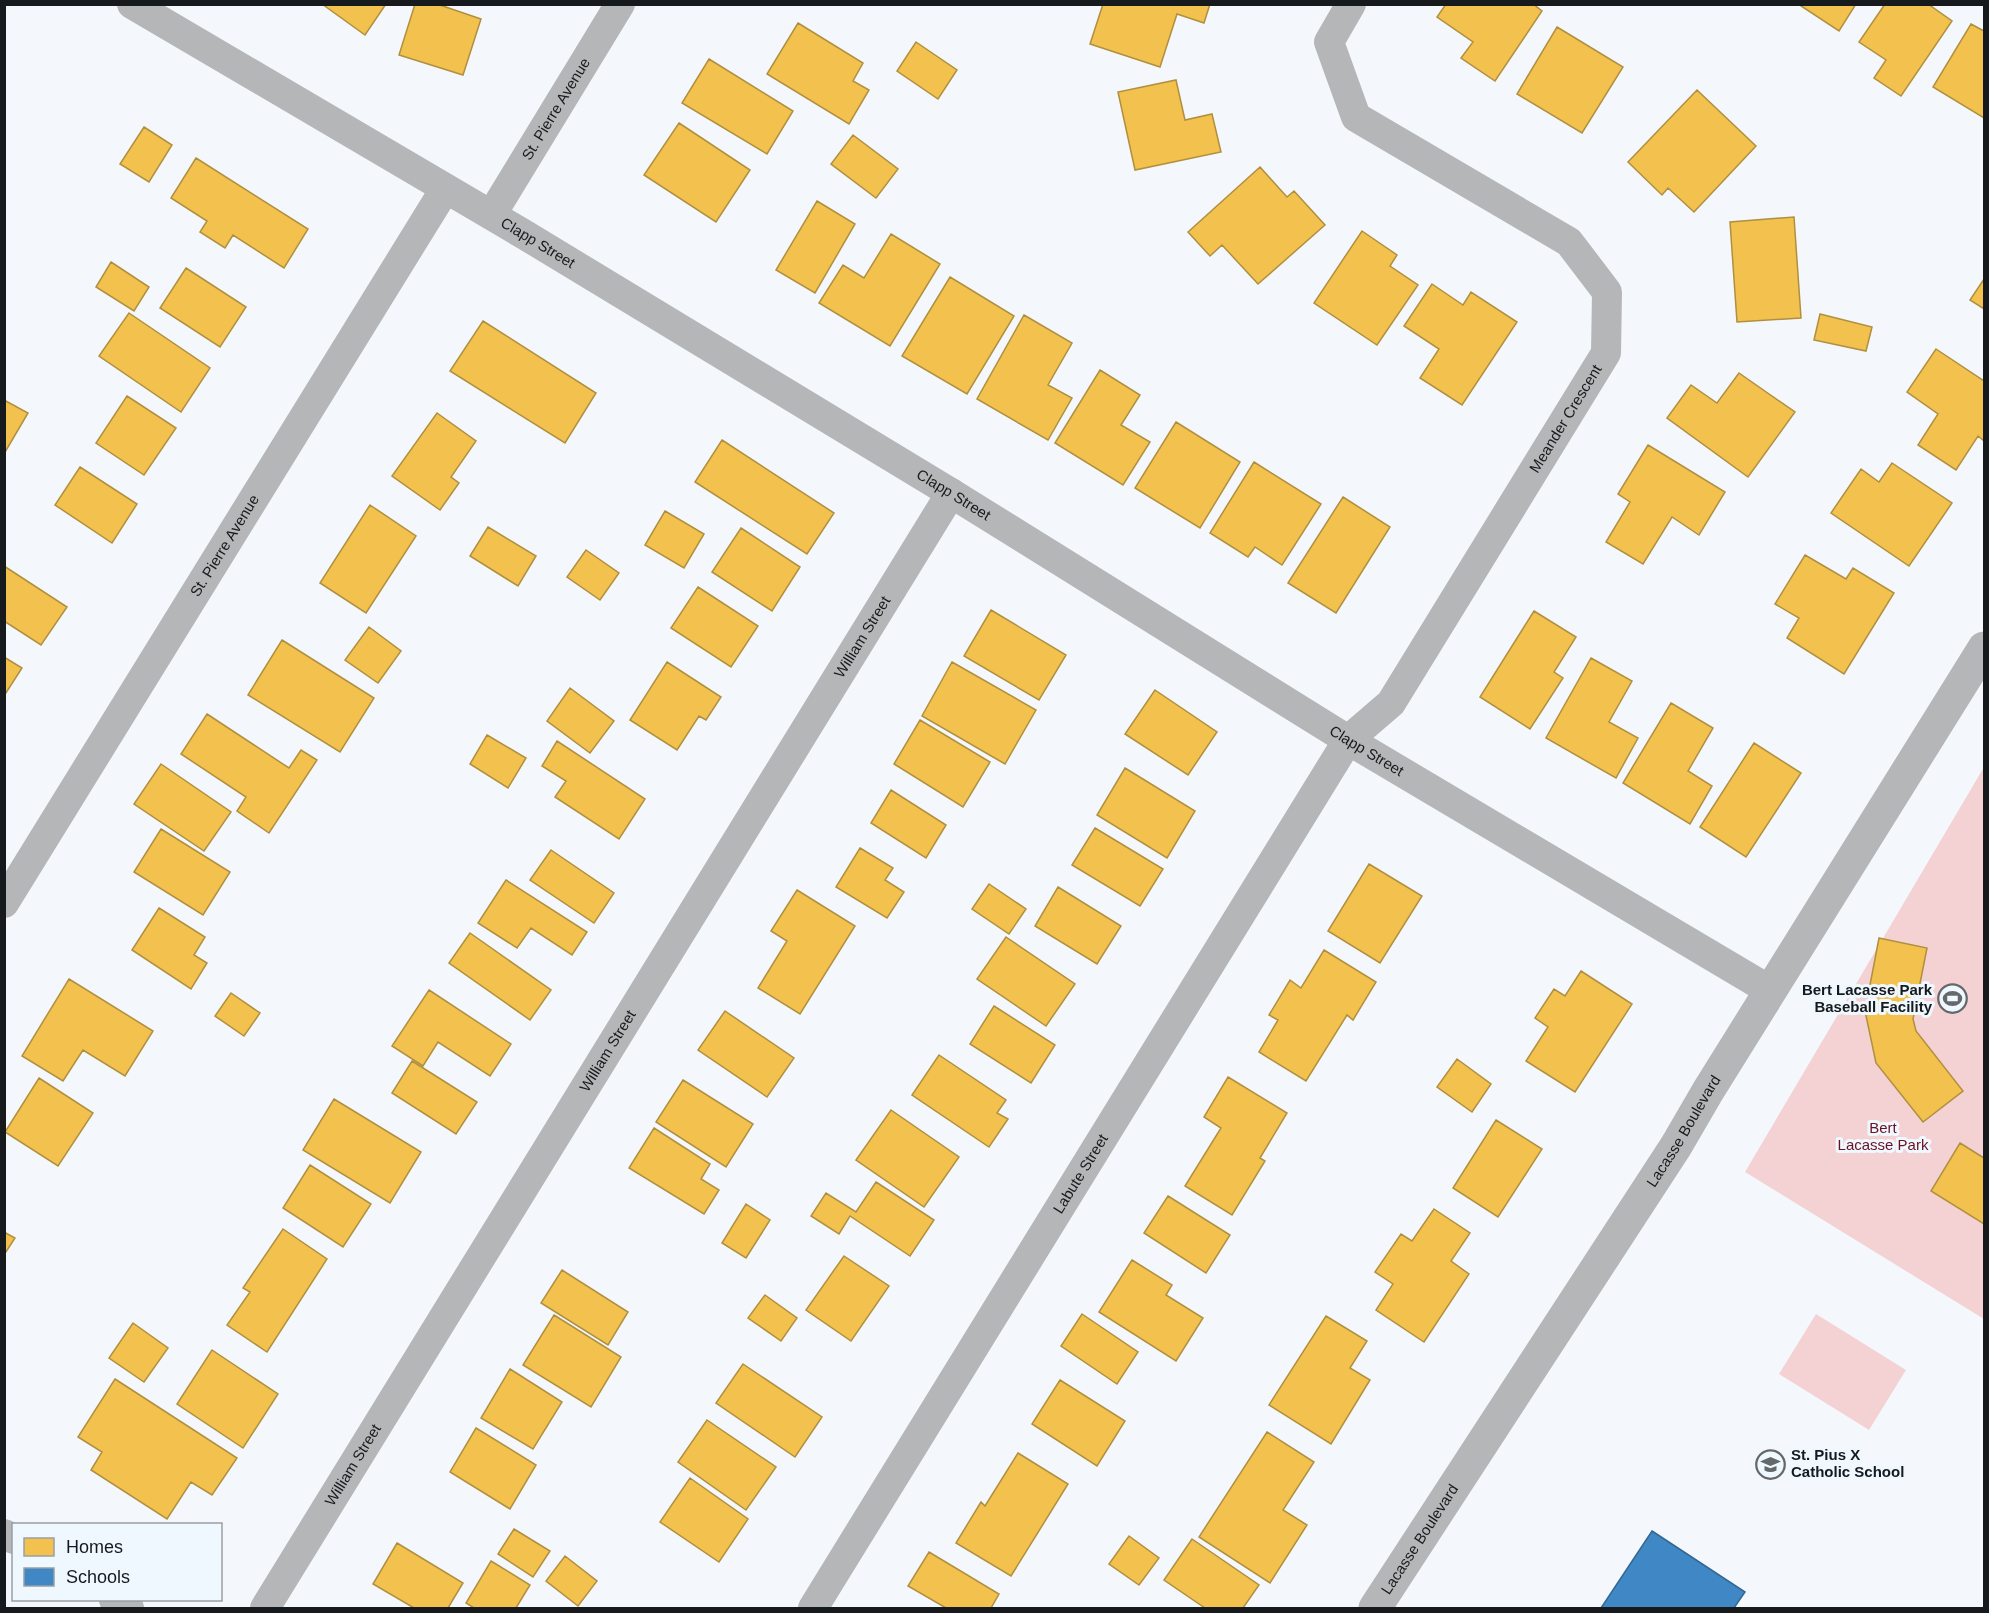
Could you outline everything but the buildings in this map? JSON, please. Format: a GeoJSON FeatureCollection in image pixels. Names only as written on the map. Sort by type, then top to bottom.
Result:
{"type":"FeatureCollection","features":[{"type":"Feature","properties":{"kind":"street","name":"Clapp Street"},"geometry":{"type":"LineString","coordinates":[[132,4],[445,189],[492,214],[951,493],[1348,740],[1771,991]]}},
{"type":"Feature","properties":{"kind":"street","name":"St. Pierre Avenue"},"geometry":{"type":"LineString","coordinates":[[492,214],[620,4]]}},
{"type":"Feature","properties":{"kind":"street","name":"Meander Crescent"},"geometry":{"type":"LineString","coordinates":[[1348,740],[1391,704],[1606,354],[1607,302],[1607,292],[1569,242],[1356,117],[1329,42],[1351,4]]}},
{"type":"Feature","properties":{"kind":"street","name":"St. Pierre Avenue"},"geometry":{"type":"LineString","coordinates":[[4,903],[445,189]]}},
{"type":"Feature","properties":{"kind":"street","name":"William Street"},"geometry":{"type":"LineString","coordinates":[[265,1608],[951,493]]}},
{"type":"Feature","properties":{"kind":"street","name":"Lacasse Boulevard"},"geometry":{"type":"LineString","coordinates":[[1375,1608],[1664,1164],[1984,648]]}},
{"type":"Feature","properties":{"kind":"street","name":"Labute Street"},"geometry":{"type":"LineString","coordinates":[[813,1608],[1348,740]]}},
{"type":"Feature","properties":{"kind":"green space","name":"Bert Lacasse Park"},"geometry":{"type":"Polygon","coordinates":[[[1984,767],[1984,1319],[1745,1172],[1984,767]]]}},
{"type":"Feature","properties":{"kind":"green space"},"geometry":{"type":"Polygon","coordinates":[[[1816,1314],[1906,1370],[1869,1430],[1779,1374],[1816,1314]]]}},
{"type":"Feature","properties":{"kind":"place","name":"Bert Lacasse Park Baseball Facility"},"geometry":{"type":"Point","coordinates":[1953,999]}},
{"type":"Feature","properties":{"kind":"place","name":"St. Pius X Catholic School"},"geometry":{"type":"Point","coordinates":[1770,1464]}}]}
